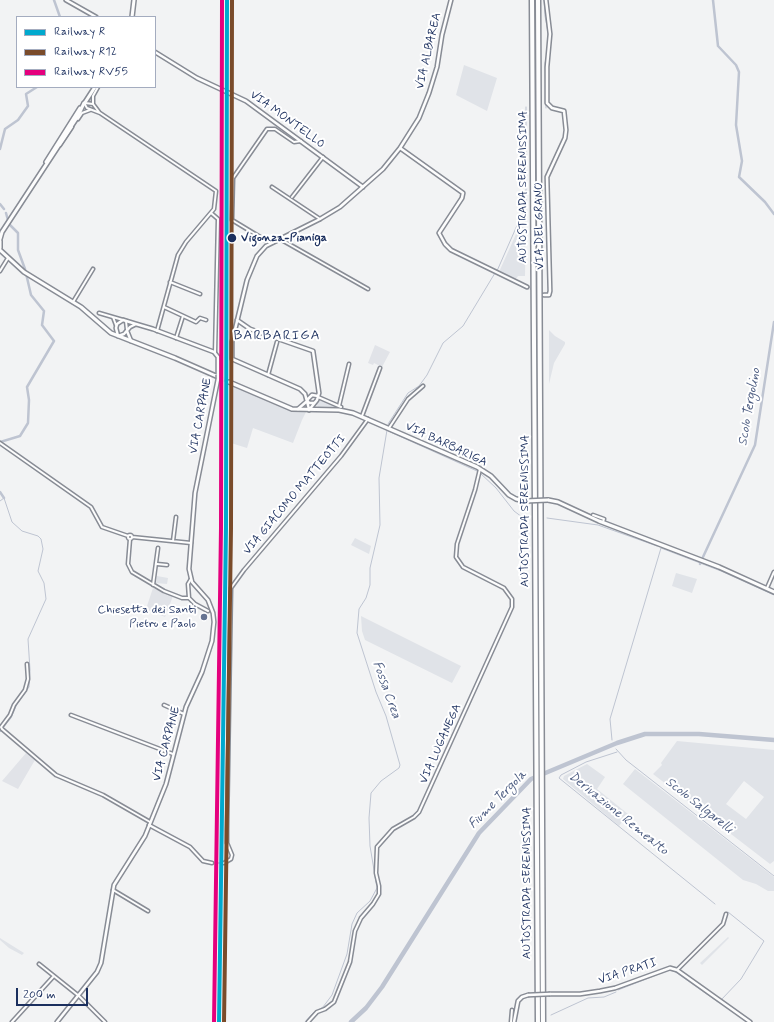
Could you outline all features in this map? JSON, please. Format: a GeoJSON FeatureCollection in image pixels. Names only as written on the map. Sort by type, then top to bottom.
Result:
{"type":"FeatureCollection","features":[{"type":"Feature","properties":{"kind":"highway","name":"AUTOSTRADA SERENISSIMA"},"geometry":{"type":"LineString","coordinates":[[532,0],[538,1022]]}},
{"type":"Feature","properties":{"kind":"highway","name":"AUTOSTRADA SERENISSIMA"},"geometry":{"type":"LineString","coordinates":[[538,0],[543,1022]]}},
{"type":"Feature","properties":{"kind":"main road"},"geometry":{"type":"LineString","coordinates":[[132,16],[134,0]]}},
{"type":"Feature","properties":{"kind":"main road"},"geometry":{"type":"LineString","coordinates":[[37,178],[70,122],[94,88]]}},
{"type":"Feature","properties":{"kind":"main road"},"geometry":{"type":"LineString","coordinates":[[84,103],[78,116],[56,151],[1,233],[0,249],[24,272],[73,303],[108,331],[218,377]]}},
{"type":"Feature","properties":{"kind":"main road","name":"VIA BARBARIGA"},"geometry":{"type":"LineString","coordinates":[[229,382],[284,406],[297,410],[347,411],[362,416],[480,468],[491,476],[509,495],[516,499],[525,501],[548,500],[558,502],[603,522],[719,567],[774,592]]}},
{"type":"Feature","properties":{"kind":"street"},"geometry":{"type":"LineString","coordinates":[[66,0],[94,16]]}},
{"type":"Feature","properties":{"kind":"street","name":"VIA ALBAREA"},"geometry":{"type":"LineString","coordinates":[[268,375],[232,359],[232,342],[247,280],[254,262],[261,250],[270,243],[320,219],[344,204],[384,169],[400,148],[419,118],[431,88],[451,0]]}},
{"type":"Feature","properties":{"kind":"street","name":"VIA DEL GRANO"},"geometry":{"type":"LineString","coordinates":[[544,295],[549,295],[550,291],[547,177],[565,138],[566,130],[564,110],[552,108],[547,100],[547,67],[550,34],[546,0]]}},
{"type":"Feature","properties":{"kind":"street","name":"VIA MONTELLO"},"geometry":{"type":"LineString","coordinates":[[156,53],[197,78],[238,96],[363,186]]}},
{"type":"Feature","properties":{"kind":"street"},"geometry":{"type":"LineString","coordinates":[[95,88],[93,104],[100,113]]}},
{"type":"Feature","properties":{"kind":"street"},"geometry":{"type":"LineString","coordinates":[[84,103],[93,104]]}},
{"type":"Feature","properties":{"kind":"street"},"geometry":{"type":"LineString","coordinates":[[84,103],[90,110],[100,113],[216,191],[215,204],[211,213],[180,251],[157,331]]}},
{"type":"Feature","properties":{"kind":"street"},"geometry":{"type":"LineString","coordinates":[[56,151],[82,113],[90,110]]}},
{"type":"Feature","properties":{"kind":"street"},"geometry":{"type":"LineString","coordinates":[[270,243],[232,220],[233,178],[267,129],[275,129],[294,142],[301,141]]}},
{"type":"Feature","properties":{"kind":"street"},"geometry":{"type":"LineString","coordinates":[[400,148],[463,193],[462,198],[439,233],[445,244],[451,250],[527,287]]}},
{"type":"Feature","properties":{"kind":"street"},"geometry":{"type":"LineString","coordinates":[[292,198],[323,157]]}},
{"type":"Feature","properties":{"kind":"street"},"geometry":{"type":"LineString","coordinates":[[272,187],[320,219]]}},
{"type":"Feature","properties":{"kind":"street","name":"VIA CARPANE"},"geometry":{"type":"LineString","coordinates":[[189,598],[188,583],[191,579],[191,543],[196,484],[218,377],[218,357],[215,353],[218,219],[211,213]]}},
{"type":"Feature","properties":{"kind":"street"},"geometry":{"type":"LineString","coordinates":[[279,238],[368,289]]}},
{"type":"Feature","properties":{"kind":"street"},"geometry":{"type":"LineString","coordinates":[[0,271],[8,258]]}},
{"type":"Feature","properties":{"kind":"street"},"geometry":{"type":"LineString","coordinates":[[73,303],[93,268]]}},
{"type":"Feature","properties":{"kind":"street"},"geometry":{"type":"LineString","coordinates":[[170,282],[200,294]]}},
{"type":"Feature","properties":{"kind":"street"},"geometry":{"type":"LineString","coordinates":[[164,307],[197,322],[200,318],[206,320]]}},
{"type":"Feature","properties":{"kind":"street"},"geometry":{"type":"LineString","coordinates":[[99,312],[157,331],[215,353]]}},
{"type":"Feature","properties":{"kind":"street"},"geometry":{"type":"LineString","coordinates":[[176,338],[183,316]]}},
{"type":"Feature","properties":{"kind":"street"},"geometry":{"type":"LineString","coordinates":[[113,317],[118,336],[124,334],[136,324]]}},
{"type":"Feature","properties":{"kind":"street"},"geometry":{"type":"LineString","coordinates":[[108,331],[114,331],[117,324],[125,320]]}},
{"type":"Feature","properties":{"kind":"street"},"geometry":{"type":"LineString","coordinates":[[125,320],[127,330],[132,341]]}},
{"type":"Feature","properties":{"kind":"street"},"geometry":{"type":"LineString","coordinates":[[237,320],[250,330],[313,351],[317,375],[318,397],[309,410]]}},
{"type":"Feature","properties":{"kind":"street"},"geometry":{"type":"LineString","coordinates":[[277,342],[268,375],[300,389],[305,394],[309,410]]}},
{"type":"Feature","properties":{"kind":"street"},"geometry":{"type":"LineString","coordinates":[[297,410],[312,395],[340,406],[348,364]]}},
{"type":"Feature","properties":{"kind":"street"},"geometry":{"type":"LineString","coordinates":[[362,416],[380,368]]}},
{"type":"Feature","properties":{"kind":"street"},"geometry":{"type":"LineString","coordinates":[[388,428],[408,399],[423,386]]}},
{"type":"Feature","properties":{"kind":"street"},"geometry":{"type":"LineString","coordinates":[[306,401],[309,403],[315,402]]}},
{"type":"Feature","properties":{"kind":"street"},"geometry":{"type":"LineString","coordinates":[[315,402],[316,406],[320,410]]}},
{"type":"Feature","properties":{"kind":"street","name":"VIA GIACOMO MATTEOTTI"},"geometry":{"type":"LineString","coordinates":[[224,863],[231,859],[232,855],[228,845],[227,829],[231,588],[244,570],[345,450],[368,419]]}},
{"type":"Feature","properties":{"kind":"street"},"geometry":{"type":"LineString","coordinates":[[0,443],[91,507],[102,527],[128,536],[130,535],[131,538],[191,543]]}},
{"type":"Feature","properties":{"kind":"street","name":"VIA LUGANEGA"},"geometry":{"type":"LineString","coordinates":[[308,1022],[317,1012],[325,1009],[334,1002],[350,962],[355,931],[361,918],[373,904],[378,894],[379,886],[376,873],[377,847],[393,830],[414,818],[419,812],[512,607],[512,600],[504,588],[463,567],[456,557],[457,544],[475,490],[480,468]]}},
{"type":"Feature","properties":{"kind":"street","name":"VIA BARBARIGA"},"geometry":{"type":"LineString","coordinates":[[593,515],[604,519],[603,522]]}},
{"type":"Feature","properties":{"kind":"street"},"geometry":{"type":"LineString","coordinates":[[173,541],[176,517]]}},
{"type":"Feature","properties":{"kind":"street"},"geometry":{"type":"LineString","coordinates":[[131,538],[128,562],[130,571],[153,585],[177,596],[189,598],[195,604],[208,611]]}},
{"type":"Feature","properties":{"kind":"street"},"geometry":{"type":"LineString","coordinates":[[153,585],[158,548]]}},
{"type":"Feature","properties":{"kind":"street"},"geometry":{"type":"LineString","coordinates":[[157,564],[167,565]]}},
{"type":"Feature","properties":{"kind":"street"},"geometry":{"type":"LineString","coordinates":[[767,588],[774,572]]}},
{"type":"Feature","properties":{"kind":"street","name":"VIA CARPANE"},"geometry":{"type":"LineString","coordinates":[[57,1022],[97,972],[101,963],[111,915],[113,890],[119,875],[140,846],[150,824],[166,784],[189,699],[204,668],[214,627],[213,613],[208,600],[191,579]]}},
{"type":"Feature","properties":{"kind":"street"},"geometry":{"type":"LineString","coordinates":[[27,664],[28,671],[25,690],[1,727],[2,729],[56,774],[103,795],[190,847],[203,861],[212,863]]}},
{"type":"Feature","properties":{"kind":"street"},"geometry":{"type":"LineString","coordinates":[[164,705],[184,714]]}},
{"type":"Feature","properties":{"kind":"street"},"geometry":{"type":"LineString","coordinates":[[71,716],[173,754]]}},
{"type":"Feature","properties":{"kind":"street"},"geometry":{"type":"LineString","coordinates":[[113,890],[148,912]]}},
{"type":"Feature","properties":{"kind":"street"},"geometry":{"type":"LineString","coordinates":[[726,914],[723,924],[677,970],[750,1022]]}},
{"type":"Feature","properties":{"kind":"street"},"geometry":{"type":"LineString","coordinates":[[39,964],[78,996],[104,1022]]}},
{"type":"Feature","properties":{"kind":"street","name":"VIA PRATI"},"geometry":{"type":"LineString","coordinates":[[514,1022],[518,1001],[522,997],[528,995],[600,992],[667,968],[677,970]]}},
{"type":"Feature","properties":{"kind":"street"},"geometry":{"type":"LineString","coordinates":[[12,1022],[53,977]]}},
{"type":"Feature","properties":{"kind":"street"},"geometry":{"type":"LineString","coordinates":[[511,1022],[512,1010]]}},
{"type":"Feature","properties":{"kind":"shaded area"},"geometry":{"type":"Polygon","coordinates":[[[464,65],[497,78],[487,111],[456,95],[464,65]]]}},
{"type":"Feature","properties":{"kind":"shaded area"},"geometry":{"type":"Polygon","coordinates":[[[526,212],[525,276],[518,276],[515,280],[499,272],[526,212]]]}},
{"type":"Feature","properties":{"kind":"shaded area"},"geometry":{"type":"Polygon","coordinates":[[[549,330],[565,342],[565,344],[554,363],[549,384],[549,330]]]}},
{"type":"Feature","properties":{"kind":"shaded area"},"geometry":{"type":"Polygon","coordinates":[[[375,345],[390,352],[382,367],[374,363],[373,365],[368,363],[375,345]]]}},
{"type":"Feature","properties":{"kind":"shaded area"},"geometry":{"type":"Polygon","coordinates":[[[230,385],[289,410],[306,412],[293,443],[253,428],[247,448],[231,443],[230,385]]]}},
{"type":"Feature","properties":{"kind":"shaded area"},"geometry":{"type":"Polygon","coordinates":[[[322,400],[340,408],[318,407],[316,403],[322,400]]]}},
{"type":"Feature","properties":{"kind":"shaded area"},"geometry":{"type":"Polygon","coordinates":[[[355,538],[371,546],[369,554],[351,545],[355,538]]]}},
{"type":"Feature","properties":{"kind":"shaded area"},"geometry":{"type":"Polygon","coordinates":[[[676,573],[697,579],[692,593],[672,586],[676,573]]]}},
{"type":"Feature","properties":{"kind":"shaded area"},"geometry":{"type":"Polygon","coordinates":[[[157,576],[168,578],[167,584],[156,583],[157,576]]]}},
{"type":"Feature","properties":{"kind":"shaded area"},"geometry":{"type":"Polygon","coordinates":[[[153,588],[173,596],[165,617],[146,609],[153,588]]]}},
{"type":"Feature","properties":{"kind":"shaded area"},"geometry":{"type":"Polygon","coordinates":[[[361,616],[461,666],[452,683],[365,640],[362,631],[361,616]]]}},
{"type":"Feature","properties":{"kind":"shaded area"},"geometry":{"type":"Polygon","coordinates":[[[677,741],[774,750],[774,861],[770,864],[653,774],[662,765],[661,763],[677,741]],[[744,781],[726,804],[746,819],[764,797],[744,781]]]}},
{"type":"Feature","properties":{"kind":"shaded area"},"geometry":{"type":"Polygon","coordinates":[[[26,753],[35,760],[18,789],[2,781],[26,753]]]}},
{"type":"Feature","properties":{"kind":"shaded area"},"geometry":{"type":"Polygon","coordinates":[[[587,764],[605,777],[597,789],[628,814],[619,826],[563,779],[564,776],[587,764]]]}},
{"type":"Feature","properties":{"kind":"shaded area"},"geometry":{"type":"Polygon","coordinates":[[[635,769],[774,877],[774,891],[768,891],[756,884],[743,880],[623,784],[635,769]]]}},
{"type":"Feature","properties":{"kind":"shaded area"},"geometry":{"type":"Polygon","coordinates":[[[728,937],[729,938],[702,965],[700,963],[728,937]]]}},
{"type":"Feature","properties":{"kind":"shaded area"},"geometry":{"type":"Polygon","coordinates":[[[0,938],[24,953],[22,955],[9,948],[0,940],[0,938]]]}},
{"type":"Feature","properties":{"kind":"waterway"},"geometry":{"type":"LineString","coordinates":[[54,0],[60,16]]}},
{"type":"Feature","properties":{"kind":"waterway"},"geometry":{"type":"LineString","coordinates":[[544,0],[548,32],[548,48]]}},
{"type":"Feature","properties":{"kind":"waterway","name":"Scolo Tergolino"},"geometry":{"type":"LineString","coordinates":[[713,0],[718,46],[736,65],[739,72],[736,125],[742,161],[739,177],[765,202],[774,214]]}},
{"type":"Feature","properties":{"kind":"waterway"},"geometry":{"type":"LineString","coordinates":[[546,108],[545,63],[547,55]]}},
{"type":"Feature","properties":{"kind":"waterway"},"geometry":{"type":"LineString","coordinates":[[0,149],[5,129],[18,120],[28,106],[26,94],[35,88]]}},
{"type":"Feature","properties":{"kind":"waterway"},"geometry":{"type":"LineString","coordinates":[[497,271],[526,205],[526,107]]}},
{"type":"Feature","properties":{"kind":"waterway"},"geometry":{"type":"LineString","coordinates":[[0,204],[4,209]]}},
{"type":"Feature","properties":{"kind":"waterway"},"geometry":{"type":"LineString","coordinates":[[0,442],[20,436],[28,423],[29,400],[27,387],[54,341],[42,325],[44,311],[31,295],[25,269],[18,250],[18,233],[9,224],[6,213]]}},
{"type":"Feature","properties":{"kind":"waterway"},"geometry":{"type":"LineString","coordinates":[[388,424],[408,393],[419,386],[427,375],[443,343],[463,326],[495,273]]}},
{"type":"Feature","properties":{"kind":"waterway","name":"Scolo Tergolino"},"geometry":{"type":"LineString","coordinates":[[703,557],[755,445],[774,322]]}},
{"type":"Feature","properties":{"kind":"waterway","name":"Fossa Crea"},"geometry":{"type":"LineString","coordinates":[[305,1022],[312,1014],[323,1007],[332,995],[347,954],[352,924],[357,913],[370,901],[377,888],[370,846],[369,818],[371,793],[381,781],[399,768],[400,765],[386,716],[376,692],[357,633],[359,609],[366,598],[370,585],[370,568],[380,525],[379,478],[387,430]]}},
{"type":"Feature","properties":{"kind":"waterway","name":"Fossa Crea"},"geometry":{"type":"LineString","coordinates":[[388,431],[477,471]]}},
{"type":"Feature","properties":{"kind":"waterway","name":"Fossa Crea"},"geometry":{"type":"LineString","coordinates":[[480,473],[496,488],[514,511],[522,517],[529,518]]}},
{"type":"Feature","properties":{"kind":"waterway"},"geometry":{"type":"LineString","coordinates":[[0,492],[4,498]]}},
{"type":"Feature","properties":{"kind":"waterway"},"geometry":{"type":"LineString","coordinates":[[0,501],[4,498],[12,522],[22,531],[38,536],[41,539],[43,549],[38,571],[44,583],[46,599],[28,639],[30,670],[29,687],[17,704],[11,718],[3,728]]}},
{"type":"Feature","properties":{"kind":"waterway","name":"Fossa Crea"},"geometry":{"type":"LineString","coordinates":[[547,518],[598,525],[657,546]]}},
{"type":"Feature","properties":{"kind":"waterway","name":"Scolo Tergolino"},"geometry":{"type":"LineString","coordinates":[[612,740],[610,719],[661,548],[721,571],[774,595]]}},
{"type":"Feature","properties":{"kind":"waterway","name":"Fiume Tergola"},"geometry":{"type":"LineString","coordinates":[[351,1022],[366,1008],[382,987],[479,833],[531,779],[617,743],[645,734],[699,734],[774,740]]}},
{"type":"Feature","properties":{"kind":"waterway","name":"Scolo Salgarelli"},"geometry":{"type":"LineString","coordinates":[[616,749],[626,760],[774,876]]}},
{"type":"Feature","properties":{"kind":"waterway","name":"Derivazione Remealto"},"geometry":{"type":"LineString","coordinates":[[617,752],[586,762],[561,775],[559,778],[715,904]]}},
{"type":"Feature","properties":{"kind":"waterway","name":"Derivazione Remealto"},"geometry":{"type":"LineString","coordinates":[[721,1000],[741,979],[764,941],[728,912]]}},
{"type":"Feature","properties":{"kind":"waterway","name":"Derivazione Remealto"},"geometry":{"type":"LineString","coordinates":[[669,970],[674,971],[718,1002]]}},
{"type":"Feature","properties":{"kind":"waterway","name":"Derivazione Remealto"},"geometry":{"type":"LineString","coordinates":[[618,990],[664,972]]}},
{"type":"Feature","properties":{"kind":"waterway","name":"Derivazione Remealto"},"geometry":{"type":"LineString","coordinates":[[551,1015],[588,998],[604,997],[616,992]]}},
{"type":"Feature","properties":{"kind":"tunnel"},"geometry":{"type":"LineString","coordinates":[[527,287],[544,295]]}},
{"type":"Feature","properties":{"kind":"tunnel"},"geometry":{"type":"LineString","coordinates":[[216,376],[229,382]]}},
{"type":"Feature","properties":{"kind":"tunnel"},"geometry":{"type":"LineString","coordinates":[[212,863],[224,863]]}},
{"type":"Feature","properties":{"kind":"rail line","name":"RV55"},"geometry":{"type":"LineString","coordinates":[[214,1022],[221,528],[222,0]]}},
{"type":"Feature","properties":{"kind":"rail line","name":"R"},"geometry":{"type":"LineString","coordinates":[[219,1022],[226,528],[227,0]]}},
{"type":"Feature","properties":{"kind":"rail line","name":"R12"},"geometry":{"type":"LineString","coordinates":[[224,1022],[231,528],[232,0]]}},
{"type":"Feature","properties":{"kind":"place","name":"Vigonza-Pianiga"},"geometry":{"type":"Point","coordinates":[232,238]}},
{"type":"Feature","properties":{"kind":"place","name":"Chiesetta dei Santi Pietro e Paolo"},"geometry":{"type":"Point","coordinates":[204,617]}},
{"type":"Feature","properties":{"kind":"district","name":"BARBARIGA"},"geometry":{"type":"Point","coordinates":[277,336]}}]}
